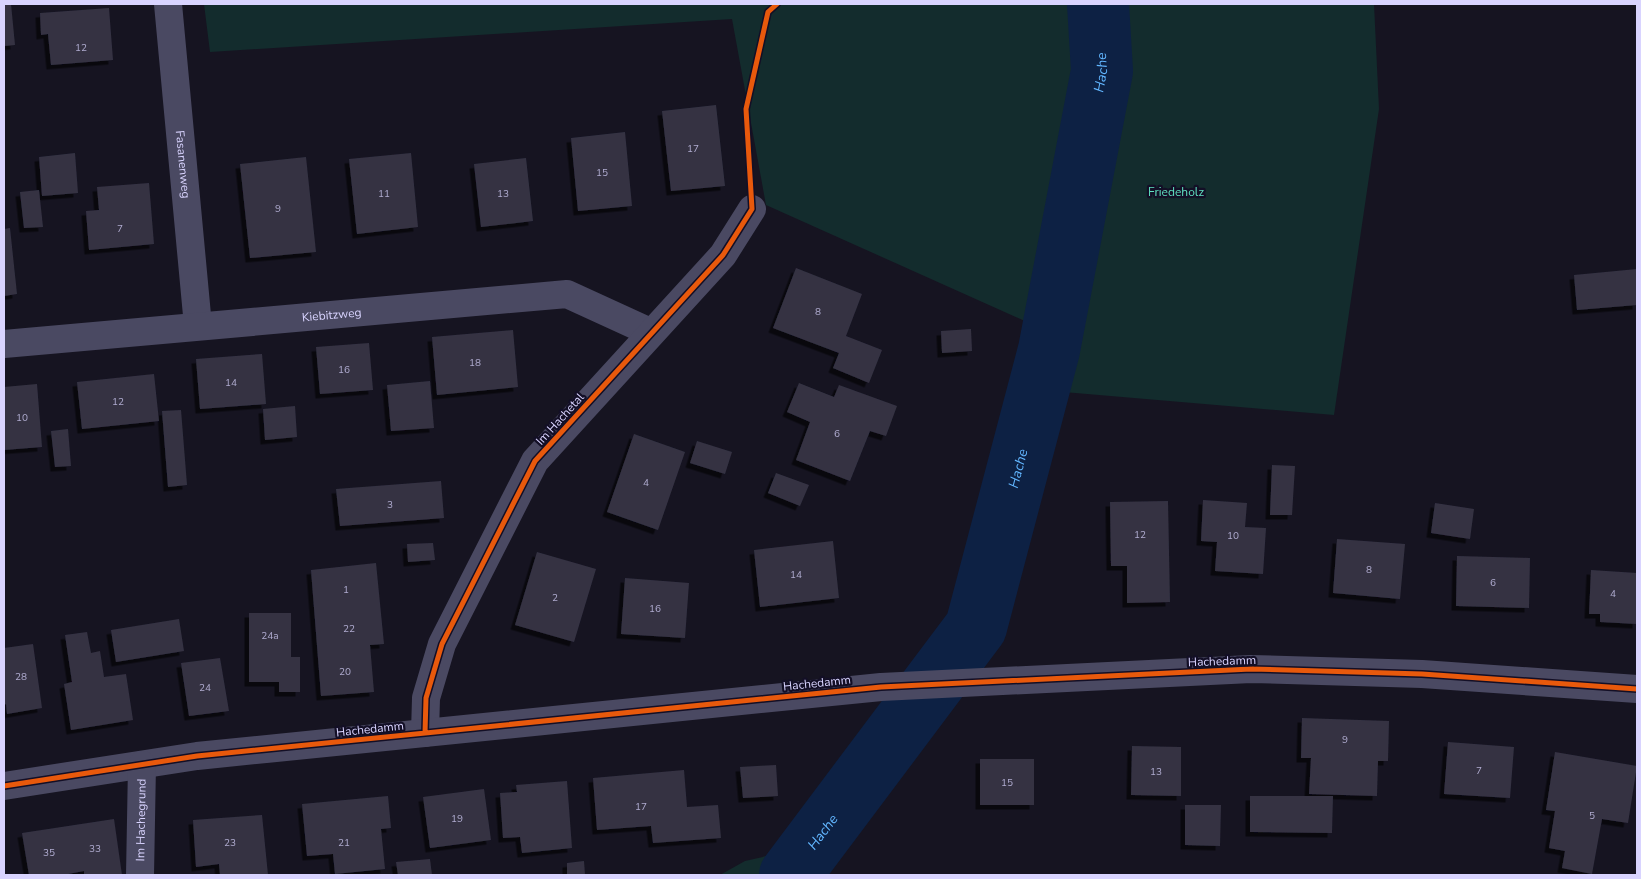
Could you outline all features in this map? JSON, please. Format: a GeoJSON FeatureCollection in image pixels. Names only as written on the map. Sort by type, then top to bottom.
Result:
{"type":"FeatureCollection","features":[{"type":"Feature","properties":{"kind":"street","name":"Fasanenweg"},"geometry":{"type":"LineString","coordinates":[[168,4],[198,326]]}},
{"type":"Feature","properties":{"kind":"street","name":"Im Hachetal"},"geometry":{"type":"LineString","coordinates":[[425,733],[426,698],[442,644],[535,461],[650,332],[723,255],[752,209]]}},
{"type":"Feature","properties":{"kind":"street","name":"Kiebitzweg"},"geometry":{"type":"LineString","coordinates":[[4,344],[566,294],[650,332]]}},
{"type":"Feature","properties":{"kind":"street","name":"Hachedamm"},"geometry":{"type":"LineString","coordinates":[[4,786],[197,756],[882,687],[954,682],[1251,669],[1422,674],[1637,689]]}},
{"type":"Feature","properties":{"kind":"street","name":"Im Hachegrund"},"geometry":{"type":"LineString","coordinates":[[140,875],[142,765]]}},
{"type":"Feature","properties":{"kind":"green space","name":"Friedeholz"},"geometry":{"type":"Polygon","coordinates":[[[204,4],[1374,4],[1379,109],[1334,415],[1052,391],[1047,331],[766,205],[732,19],[210,52],[204,4]]]}},
{"type":"Feature","properties":{"kind":"green space"},"geometry":{"type":"Polygon","coordinates":[[[806,847],[799,875],[720,875],[745,861],[806,847]]]}},
{"type":"Feature","properties":{"kind":"building"},"geometry":{"type":"Polygon","coordinates":[[[4,4],[11,4],[15,45],[4,46],[4,4]]]}},
{"type":"Feature","properties":{"kind":"building"},"geometry":{"type":"Polygon","coordinates":[[[109,8],[113,60],[51,65],[48,34],[41,35],[40,13],[109,8]]]}},
{"type":"Feature","properties":{"kind":"building"},"geometry":{"type":"Polygon","coordinates":[[[716,105],[725,186],[671,191],[662,111],[716,105]]]}},
{"type":"Feature","properties":{"kind":"building"},"geometry":{"type":"Polygon","coordinates":[[[625,132],[632,206],[578,211],[571,138],[625,132]]]}},
{"type":"Feature","properties":{"kind":"building"},"geometry":{"type":"Polygon","coordinates":[[[75,153],[78,193],[42,196],[39,157],[75,153]]]}},
{"type":"Feature","properties":{"kind":"building"},"geometry":{"type":"Polygon","coordinates":[[[411,153],[418,227],[357,234],[349,159],[411,153]]]}},
{"type":"Feature","properties":{"kind":"building"},"geometry":{"type":"Polygon","coordinates":[[[306,157],[316,252],[250,258],[240,164],[306,157]]]}},
{"type":"Feature","properties":{"kind":"building"},"geometry":{"type":"Polygon","coordinates":[[[526,158],[533,221],[481,227],[474,164],[526,158]]]}},
{"type":"Feature","properties":{"kind":"building"},"geometry":{"type":"Polygon","coordinates":[[[149,183],[154,244],[89,250],[86,211],[99,210],[97,187],[149,183]]]}},
{"type":"Feature","properties":{"kind":"building"},"geometry":{"type":"Polygon","coordinates":[[[39,190],[43,227],[24,228],[20,192],[39,190]]]}},
{"type":"Feature","properties":{"kind":"building"},"geometry":{"type":"Polygon","coordinates":[[[10,228],[17,294],[4,296],[4,229],[10,228]]]}},
{"type":"Feature","properties":{"kind":"building"},"geometry":{"type":"Polygon","coordinates":[[[796,268],[862,294],[846,336],[882,350],[869,383],[833,368],[839,353],[773,328],[796,268]]]}},
{"type":"Feature","properties":{"kind":"building"},"geometry":{"type":"Polygon","coordinates":[[[1637,269],[1637,305],[1577,310],[1574,275],[1637,269]]]}},
{"type":"Feature","properties":{"kind":"building"},"geometry":{"type":"Polygon","coordinates":[[[971,329],[972,351],[942,353],[941,331],[971,329]]]}},
{"type":"Feature","properties":{"kind":"building"},"geometry":{"type":"Polygon","coordinates":[[[513,330],[518,387],[437,395],[432,337],[513,330]]]}},
{"type":"Feature","properties":{"kind":"building"},"geometry":{"type":"Polygon","coordinates":[[[369,343],[373,390],[320,394],[316,347],[369,343]]]}},
{"type":"Feature","properties":{"kind":"building"},"geometry":{"type":"Polygon","coordinates":[[[262,354],[266,404],[200,409],[196,359],[262,354]]]}},
{"type":"Feature","properties":{"kind":"building"},"geometry":{"type":"Polygon","coordinates":[[[154,374],[159,421],[82,429],[77,382],[154,374]]]}},
{"type":"Feature","properties":{"kind":"building"},"geometry":{"type":"Polygon","coordinates":[[[430,381],[434,428],[391,431],[387,385],[430,381]]]}},
{"type":"Feature","properties":{"kind":"building"},"geometry":{"type":"Polygon","coordinates":[[[799,383],[834,397],[839,385],[897,406],[886,436],[870,431],[850,481],[796,460],[810,422],[787,412],[799,383]]]}},
{"type":"Feature","properties":{"kind":"building"},"geometry":{"type":"Polygon","coordinates":[[[37,384],[42,447],[4,450],[4,387],[37,384]]]}},
{"type":"Feature","properties":{"kind":"building"},"geometry":{"type":"Polygon","coordinates":[[[295,406],[297,437],[265,440],[263,409],[295,406]]]}},
{"type":"Feature","properties":{"kind":"building"},"geometry":{"type":"Polygon","coordinates":[[[181,410],[187,485],[168,487],[162,411],[181,410]]]}},
{"type":"Feature","properties":{"kind":"building"},"geometry":{"type":"Polygon","coordinates":[[[68,429],[71,466],[55,467],[51,431],[68,429]]]}},
{"type":"Feature","properties":{"kind":"building"},"geometry":{"type":"Polygon","coordinates":[[[634,434],[685,452],[658,530],[607,512],[634,434]]]}},
{"type":"Feature","properties":{"kind":"building"},"geometry":{"type":"Polygon","coordinates":[[[697,441],[732,452],[725,474],[690,463],[697,441]]]}},
{"type":"Feature","properties":{"kind":"building"},"geometry":{"type":"Polygon","coordinates":[[[1272,465],[1295,466],[1292,515],[1270,515],[1272,465]]]}},
{"type":"Feature","properties":{"kind":"building"},"geometry":{"type":"Polygon","coordinates":[[[776,473],[809,485],[800,506],[768,493],[776,473]]]}},
{"type":"Feature","properties":{"kind":"building"},"geometry":{"type":"Polygon","coordinates":[[[441,481],[444,518],[340,526],[336,489],[441,481]]]}},
{"type":"Feature","properties":{"kind":"building"},"geometry":{"type":"Polygon","coordinates":[[[1203,500],[1247,503],[1245,527],[1266,528],[1263,574],[1215,571],[1217,542],[1201,541],[1203,500]]]}},
{"type":"Feature","properties":{"kind":"building"},"geometry":{"type":"Polygon","coordinates":[[[1168,501],[1170,602],[1127,603],[1127,566],[1111,566],[1110,502],[1168,501]]]}},
{"type":"Feature","properties":{"kind":"building"},"geometry":{"type":"Polygon","coordinates":[[[1435,503],[1474,509],[1470,539],[1431,533],[1435,503]]]}},
{"type":"Feature","properties":{"kind":"building"},"geometry":{"type":"Polygon","coordinates":[[[1337,539],[1405,544],[1400,599],[1333,593],[1337,539]]]}},
{"type":"Feature","properties":{"kind":"building"},"geometry":{"type":"Polygon","coordinates":[[[833,541],[839,598],[760,607],[754,550],[833,541]]]}},
{"type":"Feature","properties":{"kind":"building"},"geometry":{"type":"Polygon","coordinates":[[[433,543],[435,560],[408,562],[407,544],[433,543]]]}},
{"type":"Feature","properties":{"kind":"building"},"geometry":{"type":"Polygon","coordinates":[[[537,552],[596,569],[574,642],[515,625],[537,552]]]}},
{"type":"Feature","properties":{"kind":"building"},"geometry":{"type":"Polygon","coordinates":[[[1457,556],[1530,558],[1529,608],[1456,606],[1457,556]]]}},
{"type":"Feature","properties":{"kind":"building"},"geometry":{"type":"Polygon","coordinates":[[[376,563],[384,644],[370,645],[374,692],[321,696],[311,570],[376,563]]]}},
{"type":"Feature","properties":{"kind":"building"},"geometry":{"type":"Polygon","coordinates":[[[1591,570],[1637,573],[1637,624],[1600,622],[1600,614],[1589,614],[1591,570]]]}},
{"type":"Feature","properties":{"kind":"building"},"geometry":{"type":"Polygon","coordinates":[[[625,578],[689,583],[685,638],[621,634],[625,578]]]}},
{"type":"Feature","properties":{"kind":"building"},"geometry":{"type":"Polygon","coordinates":[[[249,613],[291,613],[291,657],[300,657],[300,692],[279,692],[279,682],[249,682],[249,613]]]}},
{"type":"Feature","properties":{"kind":"building"},"geometry":{"type":"Polygon","coordinates":[[[179,619],[184,651],[116,662],[111,630],[179,619]]]}},
{"type":"Feature","properties":{"kind":"building"},"geometry":{"type":"Polygon","coordinates":[[[87,632],[91,653],[100,651],[104,677],[126,674],[133,720],[71,730],[64,684],[72,682],[65,635],[87,632]]]}},
{"type":"Feature","properties":{"kind":"building"},"geometry":{"type":"Polygon","coordinates":[[[33,644],[42,708],[7,714],[6,704],[4,705],[4,648],[33,644]]]}},
{"type":"Feature","properties":{"kind":"building"},"geometry":{"type":"Polygon","coordinates":[[[220,658],[229,711],[189,716],[181,663],[220,658]]]}},
{"type":"Feature","properties":{"kind":"building"},"geometry":{"type":"Polygon","coordinates":[[[1302,718],[1389,721],[1388,761],[1378,761],[1377,796],[1309,794],[1311,758],[1301,758],[1302,718]]]}},
{"type":"Feature","properties":{"kind":"building"},"geometry":{"type":"Polygon","coordinates":[[[1448,742],[1514,747],[1510,798],[1444,794],[1448,742]]]}},
{"type":"Feature","properties":{"kind":"building"},"geometry":{"type":"Polygon","coordinates":[[[1132,746],[1181,747],[1181,796],[1131,795],[1132,746]]]}},
{"type":"Feature","properties":{"kind":"building"},"geometry":{"type":"Polygon","coordinates":[[[1555,752],[1637,766],[1628,823],[1602,819],[1592,874],[1562,868],[1565,851],[1549,848],[1555,811],[1546,810],[1555,752]]]}},
{"type":"Feature","properties":{"kind":"building"},"geometry":{"type":"Polygon","coordinates":[[[980,759],[1034,759],[1034,805],[980,805],[980,759]]]}},
{"type":"Feature","properties":{"kind":"building"},"geometry":{"type":"Polygon","coordinates":[[[776,765],[778,796],[743,798],[740,767],[776,765]]]}},
{"type":"Feature","properties":{"kind":"building"},"geometry":{"type":"Polygon","coordinates":[[[684,770],[687,807],[718,805],[721,838],[653,843],[651,826],[597,830],[593,778],[684,770]]]}},
{"type":"Feature","properties":{"kind":"building"},"geometry":{"type":"Polygon","coordinates":[[[567,781],[572,848],[522,853],[520,837],[503,838],[500,793],[517,792],[516,785],[567,781]]]}},
{"type":"Feature","properties":{"kind":"building"},"geometry":{"type":"Polygon","coordinates":[[[484,789],[491,840],[430,848],[423,797],[484,789]]]}},
{"type":"Feature","properties":{"kind":"building"},"geometry":{"type":"Polygon","coordinates":[[[388,796],[391,828],[381,829],[385,869],[335,874],[333,854],[307,856],[302,804],[388,796]]]}},
{"type":"Feature","properties":{"kind":"building"},"geometry":{"type":"Polygon","coordinates":[[[1250,796],[1333,796],[1332,833],[1250,832],[1250,796]]]}},
{"type":"Feature","properties":{"kind":"building"},"geometry":{"type":"Polygon","coordinates":[[[1185,805],[1221,805],[1220,846],[1185,845],[1185,805]]]}},
{"type":"Feature","properties":{"kind":"building"},"geometry":{"type":"Polygon","coordinates":[[[262,815],[268,875],[220,875],[219,864],[196,867],[193,820],[262,815]]]}},
{"type":"Feature","properties":{"kind":"building"},"geometry":{"type":"Polygon","coordinates":[[[114,819],[122,875],[84,875],[84,871],[63,875],[29,875],[22,833],[114,819]]]}},
{"type":"Feature","properties":{"kind":"building"},"geometry":{"type":"Polygon","coordinates":[[[430,859],[432,875],[398,875],[396,862],[430,859]]]}},
{"type":"Feature","properties":{"kind":"building"},"geometry":{"type":"Polygon","coordinates":[[[584,861],[585,875],[567,875],[567,863],[584,861]]]}},
{"type":"Feature","properties":{"kind":"waterway","name":"Hache"},"geometry":{"type":"LineString","coordinates":[[790,875],[976,627],[1049,350],[1102,71],[1098,4]]}},
{"type":"Feature","properties":{"kind":"cycle path"},"geometry":{"type":"LineString","coordinates":[[425,733],[426,698],[442,644],[535,461],[723,255],[752,209],[746,109],[768,12],[777,4]]}},
{"type":"Feature","properties":{"kind":"cycle path"},"geometry":{"type":"LineString","coordinates":[[4,786],[197,756],[881,687],[1251,669],[1422,674],[1637,689]]}}]}
